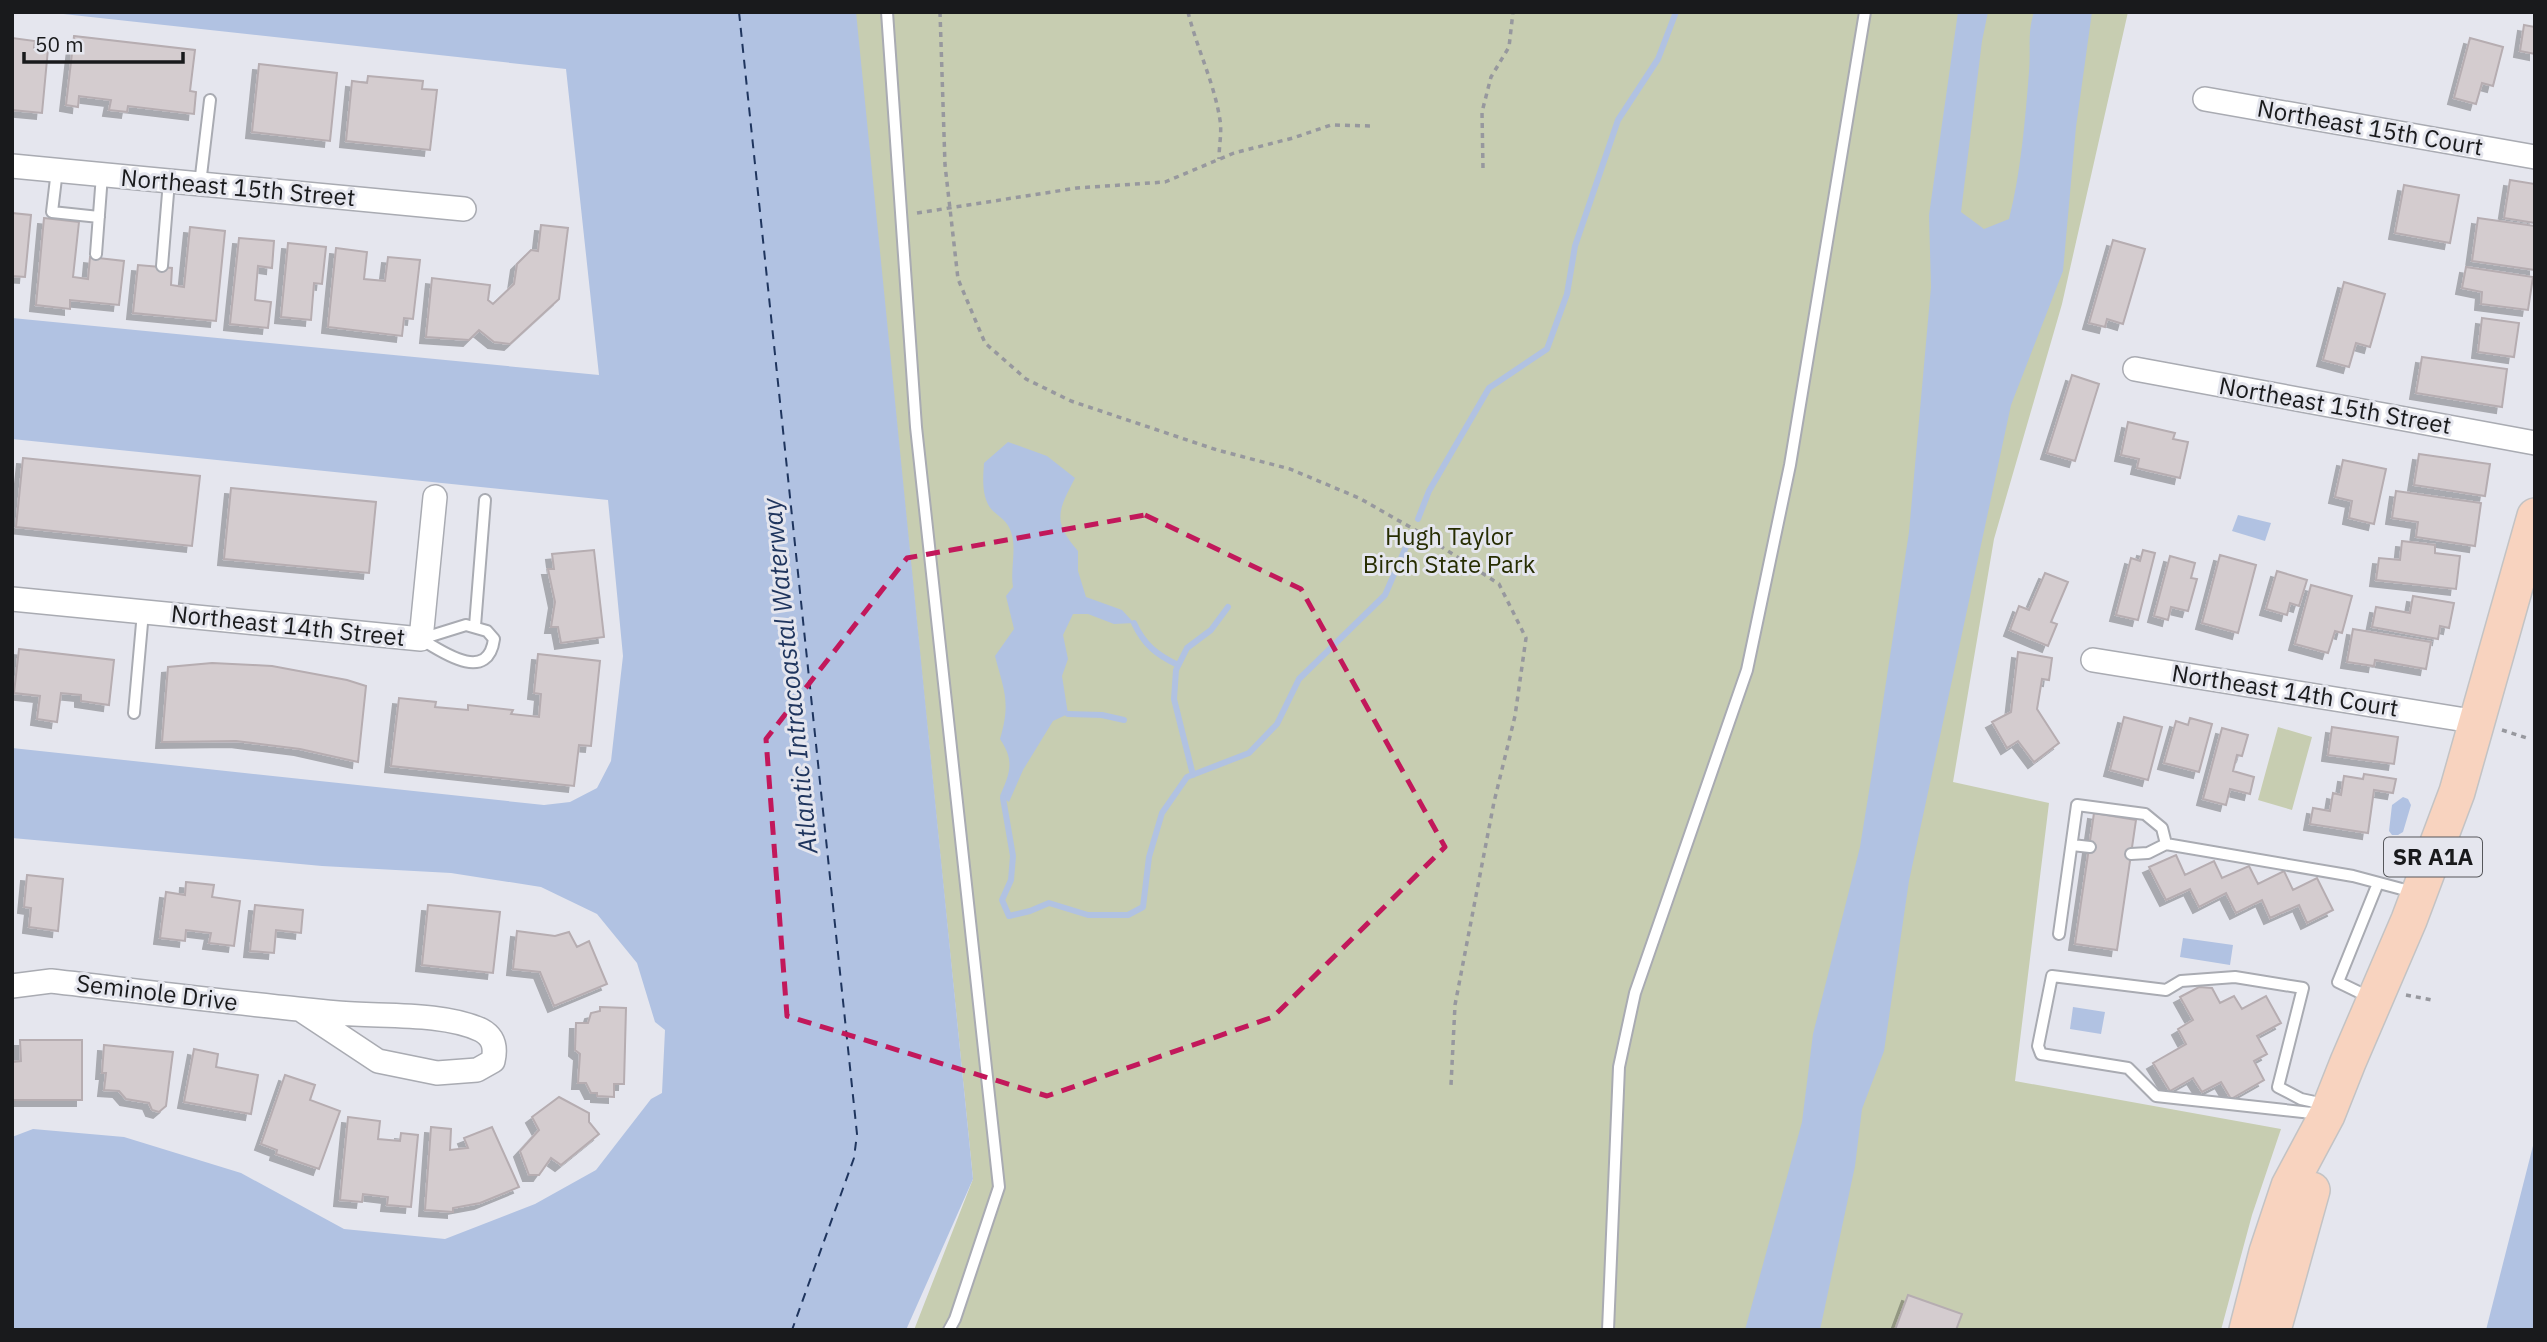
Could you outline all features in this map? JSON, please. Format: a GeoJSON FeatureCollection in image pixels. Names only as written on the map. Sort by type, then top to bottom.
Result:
{"type":"FeatureCollection","features":[{"type":"Feature","properties":{"kind":"main road","name":"SR A1A"},"geometry":{"type":"LineString","coordinates":[[2247,1330],[2266,1252],[2289,1186],[2329,1110],[2420,894],[2457,792],[2535,516]]}},
{"type":"Feature","properties":{"kind":"main road","name":"SR A1A"},"geometry":{"type":"LineString","coordinates":[[2273,1330],[2311,1192],[2329,1110]]}},
{"type":"Feature","properties":{"kind":"street","name":"Northeast 15th Court"},"geometry":{"type":"LineString","coordinates":[[2205,99],[2535,157]]}},
{"type":"Feature","properties":{"kind":"street","name":"Northeast 15th Street"},"geometry":{"type":"LineString","coordinates":[[12,166],[464,209]]}},
{"type":"Feature","properties":{"kind":"street","name":"Northeast 15th Street"},"geometry":{"type":"LineString","coordinates":[[2135,369],[2535,443]]}},
{"type":"Feature","properties":{"kind":"street","name":"Northeast 14th Street"},"geometry":{"type":"LineString","coordinates":[[12,599],[421,639],[435,498]]}},
{"type":"Feature","properties":{"kind":"street","name":"Northeast 14th Court"},"geometry":{"type":"LineString","coordinates":[[2093,660],[2478,722]]}},
{"type":"Feature","properties":{"kind":"street","name":"Seminole Drive"},"geometry":{"type":"LineString","coordinates":[[12,986],[51,981],[301,1010],[389,1015],[459,1023],[483,1031],[493,1040],[496,1050],[493,1061],[477,1070],[437,1073],[378,1061],[301,1010]]}},
{"type":"Feature","properties":{"kind":"lane"},"geometry":{"type":"LineString","coordinates":[[887,12],[916,427],[999,1187],[949,1330]]}},
{"type":"Feature","properties":{"kind":"lane"},"geometry":{"type":"LineString","coordinates":[[1608,1330],[1619,1067],[1635,993],[1747,670],[1790,465],[1865,12]]}},
{"type":"Feature","properties":{"kind":"lane"},"geometry":{"type":"LineString","coordinates":[[200,184],[210,100]]}},
{"type":"Feature","properties":{"kind":"lane"},"geometry":{"type":"LineString","coordinates":[[57,170],[52,212],[99,217]]}},
{"type":"Feature","properties":{"kind":"lane"},"geometry":{"type":"LineString","coordinates":[[96,254],[102,175]]}},
{"type":"Feature","properties":{"kind":"lane"},"geometry":{"type":"LineString","coordinates":[[162,266],[169,181]]}},
{"type":"Feature","properties":{"kind":"lane"},"geometry":{"type":"LineString","coordinates":[[475,626],[485,500]]}},
{"type":"Feature","properties":{"kind":"lane"},"geometry":{"type":"LineString","coordinates":[[134,713],[143,612]]}},
{"type":"Feature","properties":{"kind":"lane"},"geometry":{"type":"LineString","coordinates":[[466,625],[487,631],[494,639],[492,650],[485,657],[473,662],[462,662],[421,639],[466,625]]}},
{"type":"Feature","properties":{"kind":"lane"},"geometry":{"type":"LineString","coordinates":[[2059,934],[2077,805],[2145,814],[2162,828],[2166,844]]}},
{"type":"Feature","properties":{"kind":"lane"},"geometry":{"type":"LineString","coordinates":[[2131,854],[2148,853],[2166,844],[2353,876],[2420,894]]}},
{"type":"Feature","properties":{"kind":"lane"},"geometry":{"type":"LineString","coordinates":[[2072,845],[2090,847]]}},
{"type":"Feature","properties":{"kind":"lane"},"geometry":{"type":"LineString","coordinates":[[2375,1000],[2338,982],[2378,883]]}},
{"type":"Feature","properties":{"kind":"lane"},"geometry":{"type":"LineString","coordinates":[[2052,976],[2166,990],[2182,981],[2235,977],[2303,988],[2278,1087],[2329,1110],[2156,1096],[2128,1068],[2041,1054],[2038,1046],[2052,976]]}},
{"type":"Feature","properties":{"kind":"path"},"geometry":{"type":"LineString","coordinates":[[940,12],[945,152],[958,279],[985,343],[1026,379],[1071,401],[1217,450],[1290,469],[1359,498],[1417,531],[1499,584],[1526,638],[1515,716],[1494,802],[1455,1005],[1451,1085]]}},
{"type":"Feature","properties":{"kind":"path"},"geometry":{"type":"LineString","coordinates":[[1188,12],[1207,67],[1220,122],[1219,159]]}},
{"type":"Feature","properties":{"kind":"path"},"geometry":{"type":"LineString","coordinates":[[1483,168],[1482,112],[1491,77],[1509,47],[1513,12]]}},
{"type":"Feature","properties":{"kind":"path"},"geometry":{"type":"LineString","coordinates":[[901,216],[1077,188],[1166,182],[1219,159],[1331,125],[1373,126]]}},
{"type":"Feature","properties":{"kind":"highlighted area"},"geometry":{"type":"Polygon","coordinates":[[[1145,515],[1301,589],[1445,847],[1273,1017],[1047,1096],[787,1016],[766,739],[907,558],[1145,515]]]}},
{"type":"Feature","properties":{"kind":"green space","name":"Hugh Taylor Birch State Park"},"geometry":{"type":"Polygon","coordinates":[[[855,12],[2128,12],[2062,304],[1994,539],[1953,782],[2049,803],[2015,1081],[2281,1129],[2252,1215],[2221,1330],[914,1330],[973,1179],[855,12]]]}},
{"type":"Feature","properties":{"kind":"green space"},"geometry":{"type":"Polygon","coordinates":[[[2278,727],[2312,737],[2292,810],[2258,800],[2278,727]]]}},
{"type":"Feature","properties":{"kind":"water","name":"Atlantic Intracoastal Waterway"},"geometry":{"type":"Polygon","coordinates":[[[45,12],[856,12],[973,1179],[906,1330],[12,1330],[12,1137],[33,1129],[124,1137],[241,1173],[344,1229],[445,1239],[535,1204],[596,1170],[651,1099],[662,1093],[665,1030],[655,1022],[637,963],[597,914],[541,887],[451,873],[322,866],[12,838],[12,748],[544,805],[570,802],[597,788],[611,761],[623,656],[608,500],[12,439],[12,318],[599,375],[566,69],[45,12]]]}},
{"type":"Feature","properties":{"kind":"water"},"geometry":{"type":"Polygon","coordinates":[[[1958,12],[1988,12],[1961,212],[1984,229],[2009,219],[2022,146],[2034,12],[2092,12],[2076,127],[2063,271],[2011,405],[1909,881],[1884,1051],[1862,1109],[1855,1166],[1820,1330],[1745,1330],[1802,1122],[1813,1034],[1860,847],[1909,532],[1931,287],[1929,215],[1958,12]]]}},
{"type":"Feature","properties":{"kind":"water"},"geometry":{"type":"Polygon","coordinates":[[[1008,442],[1047,456],[1075,478],[1060,516],[1064,532],[1078,551],[1078,571],[1086,597],[1122,610],[1134,623],[1114,624],[1088,614],[1073,614],[1063,635],[1068,659],[1062,676],[1068,714],[1053,721],[1023,770],[1009,802],[1000,796],[1008,774],[1009,761],[1000,739],[1006,706],[995,656],[1014,629],[1006,596],[1013,587],[1013,545],[1008,525],[986,501],[983,482],[984,463],[1008,442]]]}},
{"type":"Feature","properties":{"kind":"water"},"geometry":{"type":"Polygon","coordinates":[[[2238,515],[2271,523],[2265,541],[2232,531],[2238,515]]]}},
{"type":"Feature","properties":{"kind":"water"},"geometry":{"type":"Polygon","coordinates":[[[2403,797],[2408,799],[2411,805],[2403,832],[2392,835],[2389,831],[2392,805],[2403,797]]]}},
{"type":"Feature","properties":{"kind":"water"},"geometry":{"type":"Polygon","coordinates":[[[2183,938],[2233,945],[2230,965],[2180,957],[2183,938]]]}},
{"type":"Feature","properties":{"kind":"water"},"geometry":{"type":"Polygon","coordinates":[[[2073,1007],[2105,1012],[2101,1034],[2070,1029],[2073,1007]]]}},
{"type":"Feature","properties":{"kind":"water"},"geometry":{"type":"Polygon","coordinates":[[[2535,1138],[2535,1330],[2486,1330],[2535,1138]]]}},
{"type":"Feature","properties":{"kind":"building"},"geometry":{"type":"Polygon","coordinates":[[[2524,25],[2535,27],[2535,54],[2520,51],[2524,25]]]}},
{"type":"Feature","properties":{"kind":"building"},"geometry":{"type":"Polygon","coordinates":[[[74,36],[195,50],[190,91],[196,92],[194,114],[128,106],[127,112],[109,110],[111,100],[79,96],[78,107],[66,105],[74,36]]]}},
{"type":"Feature","properties":{"kind":"building"},"geometry":{"type":"Polygon","coordinates":[[[12,38],[35,41],[34,48],[48,49],[42,113],[12,110],[12,38]]]}},
{"type":"Feature","properties":{"kind":"building"},"geometry":{"type":"Polygon","coordinates":[[[2470,38],[2503,47],[2493,86],[2482,83],[2476,104],[2454,98],[2470,38]]]}},
{"type":"Feature","properties":{"kind":"building"},"geometry":{"type":"Polygon","coordinates":[[[259,64],[337,73],[330,141],[252,132],[259,64]]]}},
{"type":"Feature","properties":{"kind":"building"},"geometry":{"type":"Polygon","coordinates":[[[368,76],[423,81],[422,89],[437,90],[430,150],[346,141],[352,81],[367,83],[368,76]]]}},
{"type":"Feature","properties":{"kind":"building"},"geometry":{"type":"Polygon","coordinates":[[[2510,180],[2535,184],[2535,223],[2504,218],[2510,180]]]}},
{"type":"Feature","properties":{"kind":"building"},"geometry":{"type":"Polygon","coordinates":[[[2404,185],[2459,195],[2450,243],[2395,233],[2404,185]]]}},
{"type":"Feature","properties":{"kind":"building"},"geometry":{"type":"Polygon","coordinates":[[[12,213],[31,215],[25,277],[12,276],[12,213]]]}},
{"type":"Feature","properties":{"kind":"building"},"geometry":{"type":"Polygon","coordinates":[[[44,218],[79,222],[73,277],[88,279],[90,257],[124,261],[119,305],[70,300],[70,309],[36,305],[44,218]]]}},
{"type":"Feature","properties":{"kind":"building"},"geometry":{"type":"Polygon","coordinates":[[[2478,218],[2535,226],[2535,270],[2472,261],[2478,218]]]}},
{"type":"Feature","properties":{"kind":"building"},"geometry":{"type":"Polygon","coordinates":[[[541,225],[568,228],[559,299],[510,344],[494,342],[479,330],[469,340],[426,337],[432,278],[490,285],[488,300],[493,304],[514,284],[517,264],[531,250],[538,251],[541,225]]]}},
{"type":"Feature","properties":{"kind":"building"},"geometry":{"type":"Polygon","coordinates":[[[190,227],[225,231],[216,321],[133,313],[138,265],[172,268],[171,285],[184,287],[190,227]]]}},
{"type":"Feature","properties":{"kind":"building"},"geometry":{"type":"Polygon","coordinates":[[[239,238],[274,241],[272,268],[258,266],[255,300],[271,302],[268,328],[230,324],[239,238]]]}},
{"type":"Feature","properties":{"kind":"building"},"geometry":{"type":"Polygon","coordinates":[[[2113,240],[2145,249],[2123,324],[2107,319],[2105,327],[2089,323],[2113,240]]]}},
{"type":"Feature","properties":{"kind":"building"},"geometry":{"type":"Polygon","coordinates":[[[288,243],[326,247],[322,284],[314,283],[311,320],[281,317],[288,243]]]}},
{"type":"Feature","properties":{"kind":"building"},"geometry":{"type":"Polygon","coordinates":[[[336,248],[367,252],[364,279],[385,281],[388,257],[420,260],[413,319],[404,318],[402,336],[328,327],[336,248]]]}},
{"type":"Feature","properties":{"kind":"building"},"geometry":{"type":"Polygon","coordinates":[[[2466,267],[2533,277],[2528,310],[2481,304],[2482,292],[2462,288],[2466,267]]]}},
{"type":"Feature","properties":{"kind":"building"},"geometry":{"type":"Polygon","coordinates":[[[2344,282],[2385,294],[2370,347],[2356,343],[2349,367],[2323,360],[2344,282]]]}},
{"type":"Feature","properties":{"kind":"building"},"geometry":{"type":"Polygon","coordinates":[[[2482,318],[2519,323],[2514,357],[2478,352],[2482,318]]]}},
{"type":"Feature","properties":{"kind":"building"},"geometry":{"type":"Polygon","coordinates":[[[2422,357],[2507,369],[2502,407],[2416,393],[2422,357]]]}},
{"type":"Feature","properties":{"kind":"building"},"geometry":{"type":"Polygon","coordinates":[[[2072,375],[2099,384],[2075,461],[2047,453],[2072,375]]]}},
{"type":"Feature","properties":{"kind":"building"},"geometry":{"type":"Polygon","coordinates":[[[2128,422],[2175,433],[2173,439],[2188,442],[2180,478],[2137,468],[2139,459],[2121,455],[2128,422]]]}},
{"type":"Feature","properties":{"kind":"building"},"geometry":{"type":"Polygon","coordinates":[[[2419,454],[2490,464],[2485,496],[2414,485],[2419,454]]]}},
{"type":"Feature","properties":{"kind":"building"},"geometry":{"type":"Polygon","coordinates":[[[23,458],[200,476],[192,546],[16,527],[23,458]]]}},
{"type":"Feature","properties":{"kind":"building"},"geometry":{"type":"Polygon","coordinates":[[[2343,460],[2386,469],[2374,524],[2349,518],[2352,501],[2335,497],[2343,460]]]}},
{"type":"Feature","properties":{"kind":"building"},"geometry":{"type":"Polygon","coordinates":[[[231,488],[376,502],[369,573],[224,559],[231,488]]]}},
{"type":"Feature","properties":{"kind":"building"},"geometry":{"type":"Polygon","coordinates":[[[2396,491],[2481,503],[2475,546],[2416,537],[2418,522],[2392,518],[2396,491]]]}},
{"type":"Feature","properties":{"kind":"building"},"geometry":{"type":"Polygon","coordinates":[[[2402,541],[2435,545],[2435,553],[2460,556],[2456,589],[2376,580],[2379,558],[2400,560],[2402,541]]]}},
{"type":"Feature","properties":{"kind":"building"},"geometry":{"type":"Polygon","coordinates":[[[594,550],[604,637],[561,643],[558,627],[551,627],[555,602],[548,569],[554,569],[552,554],[594,550]]]}},
{"type":"Feature","properties":{"kind":"building"},"geometry":{"type":"Polygon","coordinates":[[[2143,550],[2155,553],[2138,620],[2116,615],[2131,558],[2140,561],[2143,550]]]}},
{"type":"Feature","properties":{"kind":"building"},"geometry":{"type":"Polygon","coordinates":[[[2220,555],[2256,565],[2238,633],[2202,623],[2220,555]]]}},
{"type":"Feature","properties":{"kind":"building"},"geometry":{"type":"Polygon","coordinates":[[[2170,556],[2195,563],[2191,578],[2197,579],[2188,611],[2171,607],[2168,620],[2154,616],[2170,556]]]}},
{"type":"Feature","properties":{"kind":"building"},"geometry":{"type":"Polygon","coordinates":[[[2277,571],[2307,580],[2299,606],[2290,603],[2287,615],[2266,609],[2277,571]]]}},
{"type":"Feature","properties":{"kind":"building"},"geometry":{"type":"Polygon","coordinates":[[[2045,573],[2068,582],[2051,622],[2057,624],[2048,646],[2010,630],[2019,606],[2029,610],[2045,573]]]}},
{"type":"Feature","properties":{"kind":"building"},"geometry":{"type":"Polygon","coordinates":[[[2311,585],[2352,596],[2342,633],[2335,631],[2328,653],[2295,644],[2311,585]]]}},
{"type":"Feature","properties":{"kind":"building"},"geometry":{"type":"Polygon","coordinates":[[[2413,596],[2454,603],[2449,628],[2440,626],[2438,639],[2372,627],[2376,607],[2410,613],[2413,596]]]}},
{"type":"Feature","properties":{"kind":"building"},"geometry":{"type":"Polygon","coordinates":[[[2353,629],[2431,642],[2426,669],[2375,660],[2374,666],[2347,662],[2353,629]]]}},
{"type":"Feature","properties":{"kind":"building"},"geometry":{"type":"Polygon","coordinates":[[[19,649],[114,660],[109,705],[81,701],[81,695],[61,693],[57,722],[37,719],[40,696],[14,693],[19,649]]]}},
{"type":"Feature","properties":{"kind":"building"},"geometry":{"type":"Polygon","coordinates":[[[2018,652],[2052,658],[2049,680],[2042,679],[2037,709],[2059,743],[2034,762],[2018,741],[2007,748],[1992,722],[2011,712],[2018,652]]]}},
{"type":"Feature","properties":{"kind":"building"},"geometry":{"type":"Polygon","coordinates":[[[538,654],[600,661],[591,746],[579,745],[574,786],[391,766],[399,698],[436,702],[435,707],[468,710],[468,705],[513,710],[511,714],[539,717],[541,694],[534,693],[538,654]]]}},
{"type":"Feature","properties":{"kind":"building"},"geometry":{"type":"Polygon","coordinates":[[[212,663],[272,666],[366,686],[358,762],[300,749],[236,741],[162,742],[168,667],[212,663]]]}},
{"type":"Feature","properties":{"kind":"building"},"geometry":{"type":"Polygon","coordinates":[[[2124,717],[2162,727],[2148,780],[2110,770],[2124,717]]]}},
{"type":"Feature","properties":{"kind":"building"},"geometry":{"type":"Polygon","coordinates":[[[2190,718],[2212,724],[2199,772],[2164,763],[2176,721],[2188,725],[2190,718]]]}},
{"type":"Feature","properties":{"kind":"building"},"geometry":{"type":"Polygon","coordinates":[[[2332,727],[2398,737],[2394,764],[2328,755],[2332,727]]]}},
{"type":"Feature","properties":{"kind":"building"},"geometry":{"type":"Polygon","coordinates":[[[2222,728],[2248,735],[2242,756],[2237,755],[2233,771],[2254,777],[2250,794],[2230,789],[2226,805],[2203,799],[2222,728]]]}},
{"type":"Feature","properties":{"kind":"building"},"geometry":{"type":"Polygon","coordinates":[[[2364,774],[2396,779],[2393,793],[2374,790],[2368,833],[2310,824],[2313,808],[2330,811],[2333,793],[2341,795],[2344,776],[2363,779],[2364,774]]]}},
{"type":"Feature","properties":{"kind":"building"},"geometry":{"type":"Polygon","coordinates":[[[2094,813],[2136,820],[2117,950],[2075,944],[2094,813]]]}},
{"type":"Feature","properties":{"kind":"building"},"geometry":{"type":"Polygon","coordinates":[[[2176,855],[2185,875],[2214,861],[2222,878],[2249,866],[2258,884],[2284,871],[2293,890],[2317,878],[2333,910],[2307,923],[2299,905],[2270,918],[2262,900],[2236,913],[2226,893],[2199,907],[2190,889],[2166,900],[2149,867],[2176,855]]]}},
{"type":"Feature","properties":{"kind":"building"},"geometry":{"type":"Polygon","coordinates":[[[27,875],[63,879],[58,931],[29,927],[31,908],[24,907],[27,875]]]}},
{"type":"Feature","properties":{"kind":"building"},"geometry":{"type":"Polygon","coordinates":[[[186,882],[214,885],[212,897],[240,901],[234,946],[209,943],[211,933],[186,930],[185,941],[160,938],[166,892],[185,895],[186,882]]]}},
{"type":"Feature","properties":{"kind":"building"},"geometry":{"type":"Polygon","coordinates":[[[255,905],[303,910],[301,933],[276,930],[274,953],[250,951],[255,905]]]}},
{"type":"Feature","properties":{"kind":"building"},"geometry":{"type":"Polygon","coordinates":[[[428,905],[500,912],[493,973],[422,965],[428,905]]]}},
{"type":"Feature","properties":{"kind":"building"},"geometry":{"type":"Polygon","coordinates":[[[517,931],[555,936],[569,932],[577,947],[589,941],[607,984],[554,1006],[540,972],[513,969],[517,931]]]}},
{"type":"Feature","properties":{"kind":"building"},"geometry":{"type":"Polygon","coordinates":[[[2199,987],[2212,988],[2220,1003],[2234,996],[2242,1009],[2266,996],[2281,1023],[2257,1036],[2267,1054],[2254,1061],[2264,1080],[2231,1099],[2221,1082],[2202,1092],[2193,1078],[2170,1091],[2153,1063],[2186,1044],[2178,1029],[2193,1020],[2180,997],[2199,987]]]}},
{"type":"Feature","properties":{"kind":"building"},"geometry":{"type":"Polygon","coordinates":[[[600,1007],[626,1008],[624,1084],[614,1084],[614,1097],[597,1096],[597,1093],[591,1093],[586,1083],[578,1083],[580,1054],[575,1050],[576,1023],[588,1023],[591,1013],[600,1011],[600,1007]]]}},
{"type":"Feature","properties":{"kind":"building"},"geometry":{"type":"Polygon","coordinates":[[[20,1040],[82,1040],[82,1100],[12,1100],[12,1062],[21,1061],[20,1040]]]}},
{"type":"Feature","properties":{"kind":"building"},"geometry":{"type":"Polygon","coordinates":[[[104,1045],[173,1052],[166,1106],[159,1112],[152,1110],[149,1103],[126,1099],[119,1091],[104,1090],[104,1045]]]}},
{"type":"Feature","properties":{"kind":"building"},"geometry":{"type":"Polygon","coordinates":[[[194,1049],[218,1054],[216,1067],[258,1075],[251,1114],[184,1102],[194,1049]]]}},
{"type":"Feature","properties":{"kind":"building"},"geometry":{"type":"Polygon","coordinates":[[[285,1075],[315,1085],[310,1100],[340,1111],[319,1169],[276,1154],[277,1150],[261,1144],[285,1075]]]}},
{"type":"Feature","properties":{"kind":"building"},"geometry":{"type":"Polygon","coordinates":[[[559,1097],[589,1113],[589,1122],[599,1134],[561,1165],[551,1158],[539,1175],[529,1175],[520,1151],[539,1130],[532,1117],[559,1097]]]}},
{"type":"Feature","properties":{"kind":"building"},"geometry":{"type":"Polygon","coordinates":[[[348,1117],[380,1121],[378,1139],[400,1141],[401,1133],[418,1135],[411,1207],[387,1205],[388,1197],[363,1194],[362,1202],[340,1200],[348,1117]]]}},
{"type":"Feature","properties":{"kind":"building"},"geometry":{"type":"Polygon","coordinates":[[[431,1127],[451,1129],[450,1150],[468,1148],[464,1138],[492,1127],[519,1187],[480,1203],[453,1208],[453,1212],[425,1210],[431,1127]]]}},
{"type":"Feature","properties":{"kind":"building"},"geometry":{"type":"Polygon","coordinates":[[[1908,1295],[1962,1314],[1956,1330],[1895,1330],[1908,1295]]]}},
{"type":"Feature","properties":{"kind":"waterway"},"geometry":{"type":"LineString","coordinates":[[1418,519],[1429,491],[1489,388],[1547,349],[1567,294],[1575,246],[1618,120],[1658,59],[1676,12]]}},
{"type":"Feature","properties":{"kind":"waterway"},"geometry":{"type":"LineString","coordinates":[[1003,798],[1013,856],[1011,880],[1002,900],[1009,916],[1049,903],[1088,915],[1128,915],[1143,907],[1149,857],[1162,813],[1187,777],[1249,753],[1277,724],[1299,679],[1385,595],[1409,540]]}},
{"type":"Feature","properties":{"kind":"waterway"},"geometry":{"type":"LineString","coordinates":[[1193,775],[1174,699],[1176,670],[1187,648],[1211,630],[1228,607]]}},
{"type":"Feature","properties":{"kind":"waterway"},"geometry":{"type":"LineString","coordinates":[[1134,623],[1152,648],[1178,665]]}},
{"type":"Feature","properties":{"kind":"waterway"},"geometry":{"type":"LineString","coordinates":[[1068,714],[1102,715],[1124,720]]}},
{"type":"Feature","properties":{"kind":"ferry route"},"geometry":{"type":"LineString","coordinates":[[739,12],[857,1134],[854,1158],[792,1330]]}}]}
